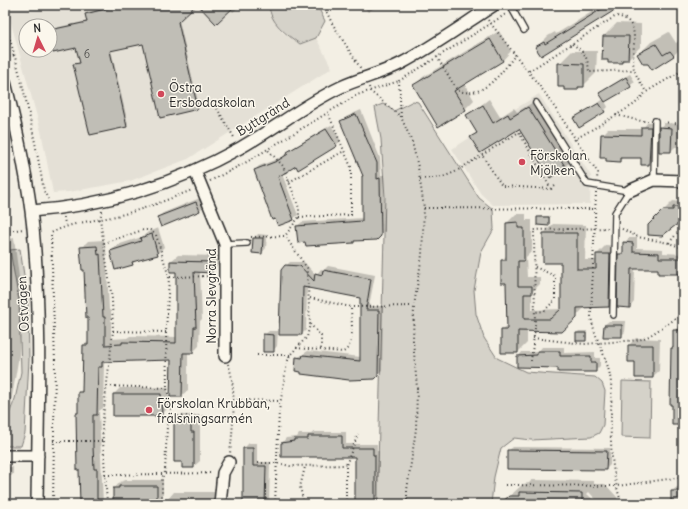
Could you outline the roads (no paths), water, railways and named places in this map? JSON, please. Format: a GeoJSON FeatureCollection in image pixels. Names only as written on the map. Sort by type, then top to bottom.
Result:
{"type":"FeatureCollection","features":[{"type":"Feature","properties":{"kind":"street","name":"Byttgränd"},"geometry":{"type":"LineString","coordinates":[[31,210],[63,209],[116,199],[168,182],[195,171],[240,148],[340,87],[367,78],[403,62],[494,5]]}},
{"type":"Feature","properties":{"kind":"street","name":"Ostvägen"},"geometry":{"type":"LineString","coordinates":[[5,82],[15,121],[31,210],[39,324],[37,504]]}},
{"type":"Feature","properties":{"kind":"street","name":"Norra Slevgränd"},"geometry":{"type":"LineString","coordinates":[[195,171],[225,244],[225,356]]}},
{"type":"Feature","properties":{"kind":"street"},"geometry":{"type":"LineString","coordinates":[[629,191],[654,180],[683,181]]}},
{"type":"Feature","properties":{"kind":"street"},"geometry":{"type":"LineString","coordinates":[[5,456],[38,456]]}},
{"type":"Feature","properties":{"kind":"street"},"geometry":{"type":"LineString","coordinates":[[220,504],[223,473],[229,462]]}},
{"type":"Feature","properties":{"kind":"lane"},"geometry":{"type":"LineString","coordinates":[[512,7],[524,30]]}},
{"type":"Feature","properties":{"kind":"lane"},"geometry":{"type":"LineString","coordinates":[[536,103],[588,184],[629,191],[614,213],[613,316]]}},
{"type":"Feature","properties":{"kind":"lane"},"geometry":{"type":"LineString","coordinates":[[654,180],[655,121]]}},
{"type":"Feature","properties":{"kind":"lane"},"geometry":{"type":"LineString","coordinates":[[225,244],[248,240]]}},
{"type":"Feature","properties":{"kind":"place","name":"Östra Ersbodaskolan"},"geometry":{"type":"Point","coordinates":[161,94]}},
{"type":"Feature","properties":{"kind":"place","name":"Förskolan Mjölken"},"geometry":{"type":"Point","coordinates":[522,162]}},
{"type":"Feature","properties":{"kind":"place","name":"Förskolan Krubban, frälsningsarmén"},"geometry":{"type":"Point","coordinates":[149,410]}}]}
